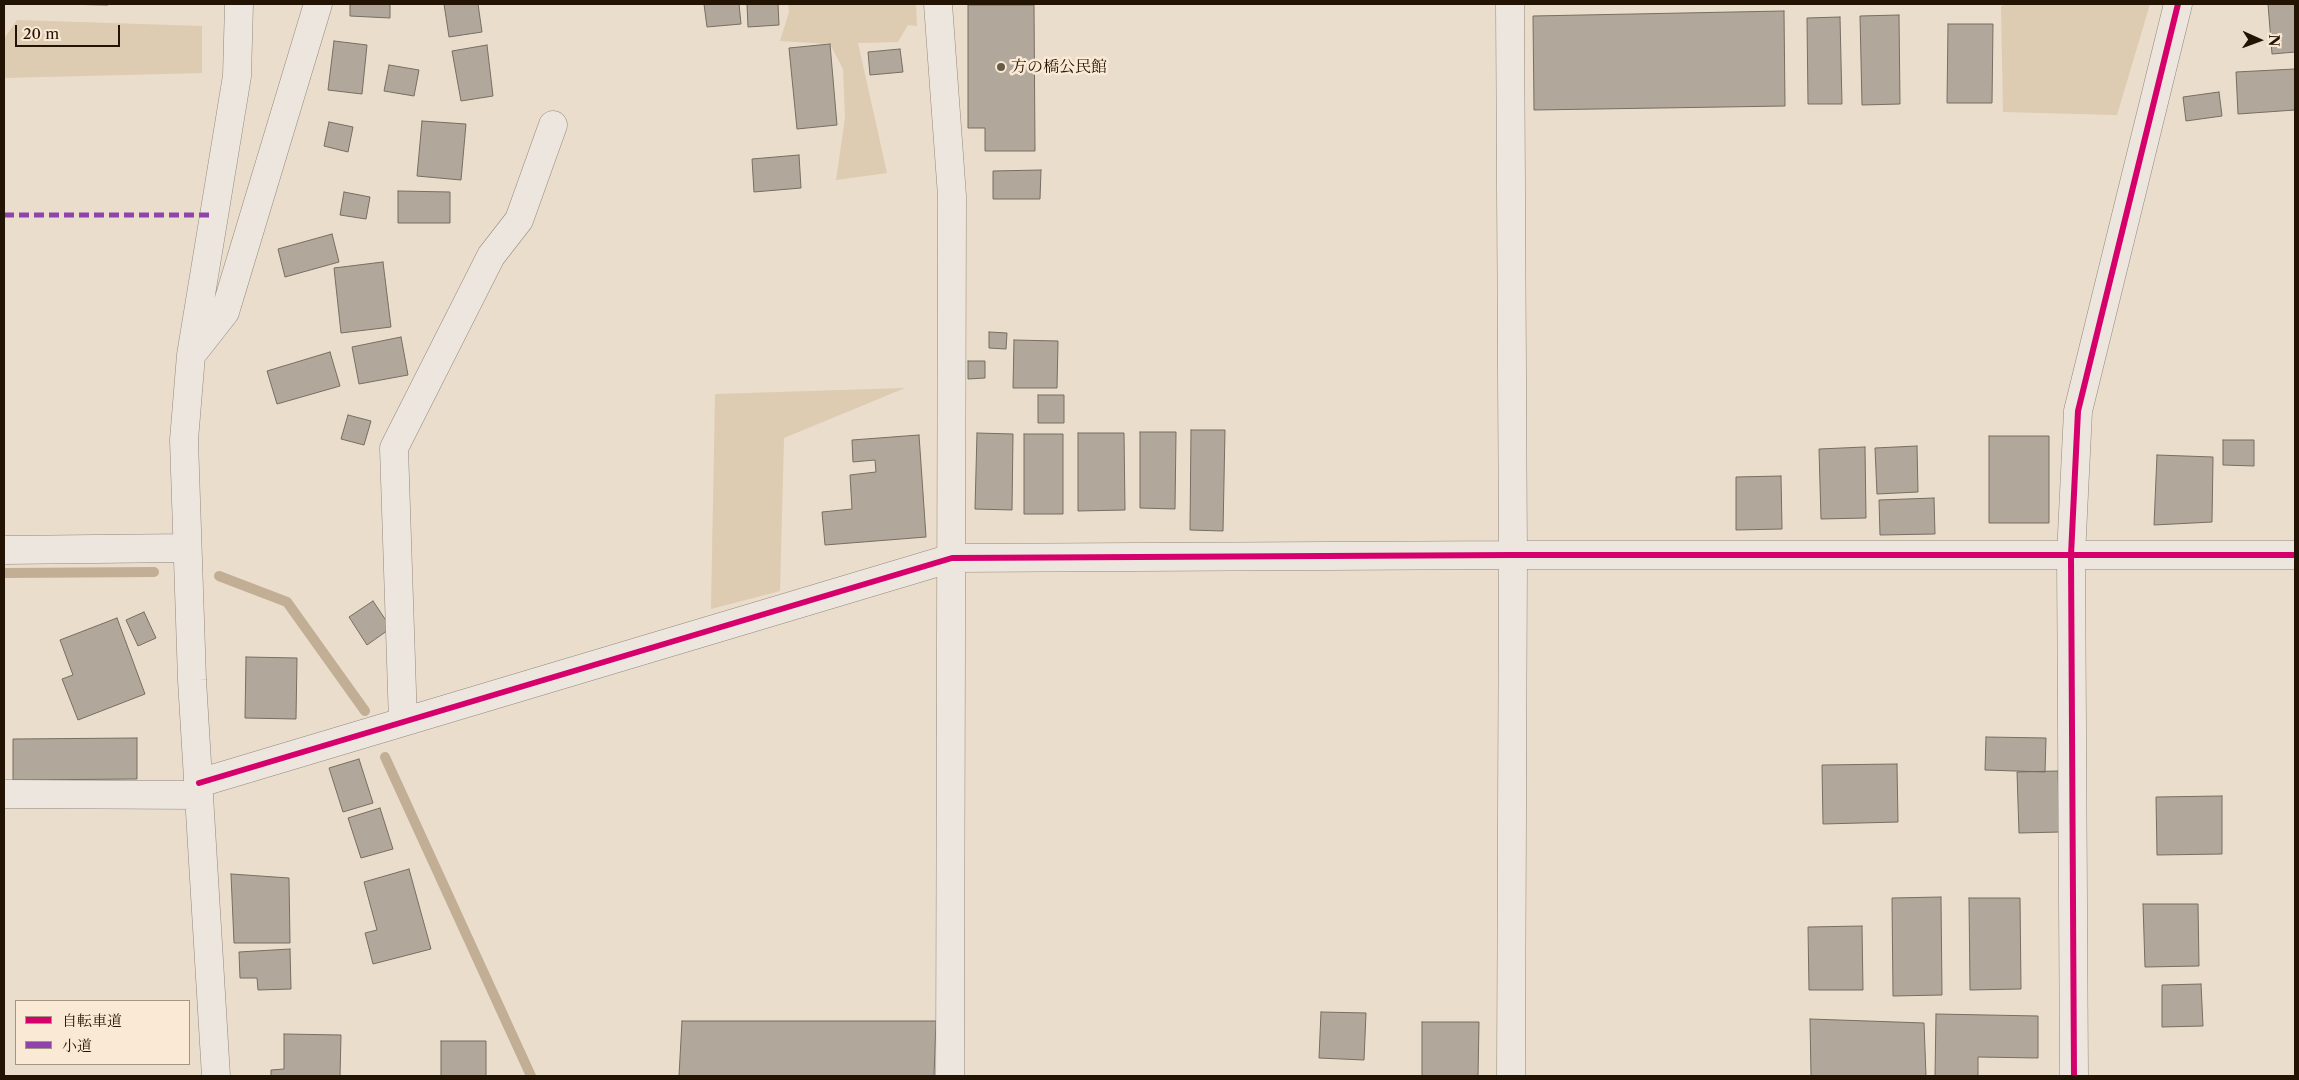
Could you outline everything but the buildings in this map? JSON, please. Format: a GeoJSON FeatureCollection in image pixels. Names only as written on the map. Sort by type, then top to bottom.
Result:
{"type":"FeatureCollection","features":[{"type":"Feature","properties":{"kind":"street"},"geometry":{"type":"LineString","coordinates":[[216,1076],[186,548],[184,440],[191,355],[237,76],[238,4]]}},
{"type":"Feature","properties":{"kind":"street"},"geometry":{"type":"LineString","coordinates":[[191,355],[225,312],[318,4]]}},
{"type":"Feature","properties":{"kind":"street"},"geometry":{"type":"LineString","coordinates":[[938,4],[952,196],[950,1076]]}},
{"type":"Feature","properties":{"kind":"street"},"geometry":{"type":"LineString","coordinates":[[1510,4],[1511,1076]]}},
{"type":"Feature","properties":{"kind":"street"},"geometry":{"type":"LineString","coordinates":[[2074,1076],[2071,555],[2078,411],[2178,4]]}},
{"type":"Feature","properties":{"kind":"street"},"geometry":{"type":"LineString","coordinates":[[403,722],[394,448],[491,256],[519,220],[553,125]]}},
{"type":"Feature","properties":{"kind":"street"},"geometry":{"type":"LineString","coordinates":[[4,550],[186,548]]}},
{"type":"Feature","properties":{"kind":"street"},"geometry":{"type":"LineString","coordinates":[[4,794],[199,789],[403,722],[952,558],[1512,555],[2295,555]]}},
{"type":"Feature","properties":{"kind":"shaded area"},"geometry":{"type":"Polygon","coordinates":[[[788,4],[916,4],[917,26],[908,25],[898,42],[858,43],[887,173],[836,180],[845,118],[843,69],[830,44],[780,41],[789,12],[788,4]]]}},
{"type":"Feature","properties":{"kind":"shaded area"},"geometry":{"type":"Polygon","coordinates":[[[2009,4],[2150,4],[2117,115],[2003,112],[2001,6],[2009,4]]]}},
{"type":"Feature","properties":{"kind":"shaded area"},"geometry":{"type":"Polygon","coordinates":[[[17,20],[202,26],[202,73],[4,78],[4,39],[17,20]]]}},
{"type":"Feature","properties":{"kind":"shaded area"},"geometry":{"type":"Polygon","coordinates":[[[905,388],[784,438],[780,591],[711,609],[715,394],[905,388]]]}},
{"type":"Feature","properties":{"kind":"waterway"},"geometry":{"type":"LineString","coordinates":[[4,573],[154,572]]}},
{"type":"Feature","properties":{"kind":"waterway"},"geometry":{"type":"LineString","coordinates":[[219,576],[287,602],[365,711]]}},
{"type":"Feature","properties":{"kind":"waterway"},"geometry":{"type":"LineString","coordinates":[[385,757],[531,1076]]}},
{"type":"Feature","properties":{"kind":"marked path"},"geometry":{"type":"LineString","coordinates":[[4,215],[214,215]]}},
{"type":"Feature","properties":{"kind":"cycle path"},"geometry":{"type":"LineString","coordinates":[[2074,1076],[2071,555],[2078,411],[2178,4]]}},
{"type":"Feature","properties":{"kind":"cycle path"},"geometry":{"type":"LineString","coordinates":[[199,783],[952,558],[1513,555],[2295,555]]}},
{"type":"Feature","properties":{"kind":"place","name":"方の橋公民館"},"geometry":{"type":"Point","coordinates":[1001,67]}}]}
